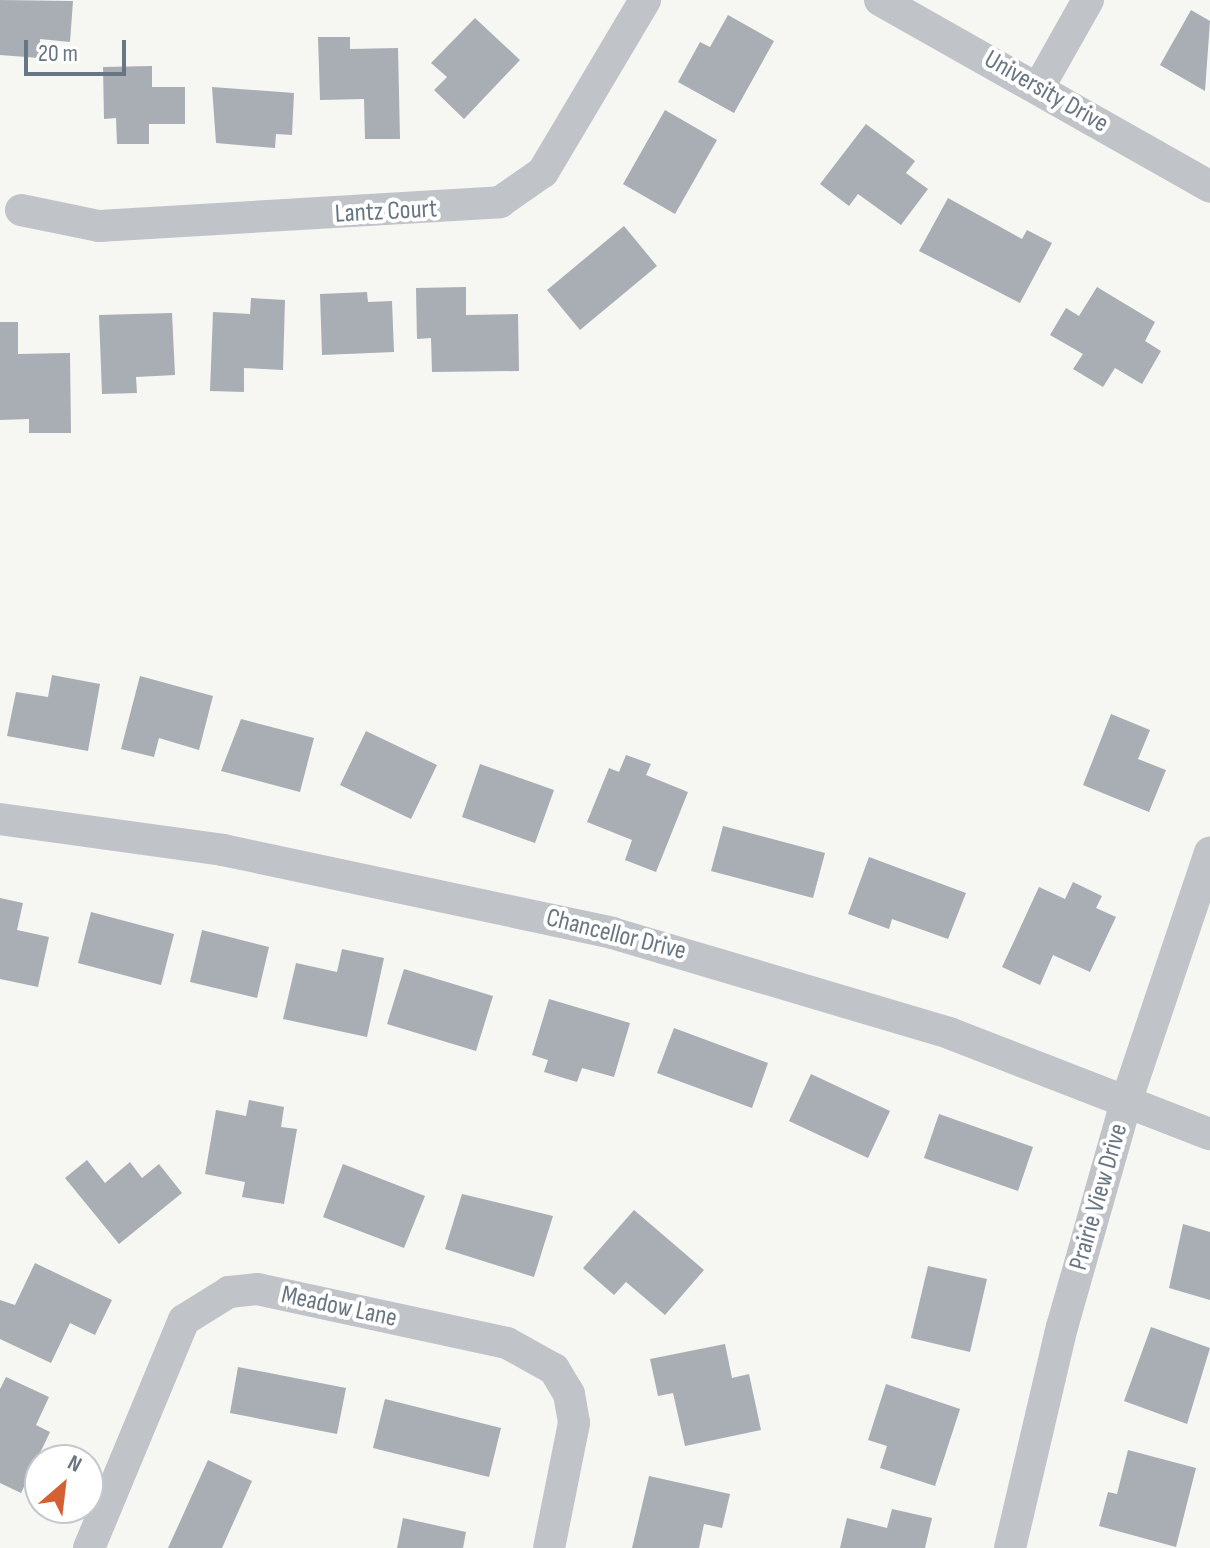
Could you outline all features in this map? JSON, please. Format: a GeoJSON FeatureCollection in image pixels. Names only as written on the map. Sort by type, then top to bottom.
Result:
{"type":"FeatureCollection","features":[{"type":"Feature","properties":{"kind":"street","name":"Lantz Court"},"geometry":{"type":"LineString","coordinates":[[21,210],[99,226],[500,202],[543,172],[645,0]]}},
{"type":"Feature","properties":{"kind":"street","name":"University Drive"},"geometry":{"type":"LineString","coordinates":[[880,0],[1039,87],[1210,187]]}},
{"type":"Feature","properties":{"kind":"street"},"geometry":{"type":"LineString","coordinates":[[1039,87],[1088,0]]}},
{"type":"Feature","properties":{"kind":"street","name":"Chancellor Drive"},"geometry":{"type":"LineString","coordinates":[[0,819],[223,850],[612,933],[949,1033],[1127,1099],[1210,1134]]}},
{"type":"Feature","properties":{"kind":"street","name":"Prairie View Drive"},"geometry":{"type":"LineString","coordinates":[[1010,1548],[1062,1327],[1127,1099],[1210,853]]}},
{"type":"Feature","properties":{"kind":"street","name":"Meadow Lane"},"geometry":{"type":"LineString","coordinates":[[89,1548],[184,1320],[229,1292],[257,1289],[507,1343],[554,1369],[569,1394],[574,1423],[549,1548]]}},
{"type":"Feature","properties":{"kind":"building"},"geometry":{"type":"Polygon","coordinates":[[[0,0],[73,1],[70,42],[40,39],[39,58],[0,55],[0,0]]]}},
{"type":"Feature","properties":{"kind":"building"},"geometry":{"type":"Polygon","coordinates":[[[1191,10],[1210,21],[1205,91],[1160,65],[1191,10]]]}},
{"type":"Feature","properties":{"kind":"building"},"geometry":{"type":"Polygon","coordinates":[[[728,15],[774,41],[734,113],[678,82],[700,42],[710,47],[728,15]]]}},
{"type":"Feature","properties":{"kind":"building"},"geometry":{"type":"Polygon","coordinates":[[[475,18],[520,60],[464,119],[434,90],[447,77],[431,63],[475,18]]]}},
{"type":"Feature","properties":{"kind":"building"},"geometry":{"type":"Polygon","coordinates":[[[318,37],[350,37],[350,49],[398,48],[400,139],[365,139],[364,99],[320,100],[318,37]]]}},
{"type":"Feature","properties":{"kind":"building"},"geometry":{"type":"Polygon","coordinates":[[[152,66],[152,87],[185,87],[185,124],[149,124],[149,144],[117,144],[116,118],[104,119],[103,67],[152,66]]]}},
{"type":"Feature","properties":{"kind":"building"},"geometry":{"type":"Polygon","coordinates":[[[212,87],[294,93],[292,135],[276,134],[275,148],[216,143],[212,87]]]}},
{"type":"Feature","properties":{"kind":"building"},"geometry":{"type":"Polygon","coordinates":[[[665,110],[717,140],[675,214],[623,184],[665,110]]]}},
{"type":"Feature","properties":{"kind":"building"},"geometry":{"type":"Polygon","coordinates":[[[866,124],[915,161],[906,173],[928,189],[901,225],[858,194],[849,206],[820,184],[866,124]]]}},
{"type":"Feature","properties":{"kind":"building"},"geometry":{"type":"Polygon","coordinates":[[[948,198],[1022,239],[1027,230],[1052,243],[1020,303],[919,251],[948,198]]]}},
{"type":"Feature","properties":{"kind":"building"},"geometry":{"type":"Polygon","coordinates":[[[624,226],[657,266],[580,330],[547,290],[624,226]]]}},
{"type":"Feature","properties":{"kind":"building"},"geometry":{"type":"Polygon","coordinates":[[[466,287],[466,315],[518,314],[519,371],[432,372],[431,338],[417,339],[416,288],[466,287]]]}},
{"type":"Feature","properties":{"kind":"building"},"geometry":{"type":"Polygon","coordinates":[[[1097,287],[1155,322],[1145,341],[1161,351],[1142,384],[1115,368],[1103,387],[1073,369],[1083,354],[1050,335],[1066,308],[1079,316],[1097,287]]]}},
{"type":"Feature","properties":{"kind":"building"},"geometry":{"type":"Polygon","coordinates":[[[367,292],[368,302],[392,301],[394,352],[322,355],[320,294],[367,292]]]}},
{"type":"Feature","properties":{"kind":"building"},"geometry":{"type":"Polygon","coordinates":[[[251,298],[285,300],[283,370],[244,368],[244,392],[210,391],[213,312],[250,314],[251,298]]]}},
{"type":"Feature","properties":{"kind":"building"},"geometry":{"type":"Polygon","coordinates":[[[172,313],[175,375],[136,377],[137,393],[102,394],[99,315],[172,313]]]}},
{"type":"Feature","properties":{"kind":"building"},"geometry":{"type":"Polygon","coordinates":[[[0,322],[18,322],[18,354],[70,353],[71,433],[29,433],[29,419],[0,420],[0,322]]]}},
{"type":"Feature","properties":{"kind":"building"},"geometry":{"type":"Polygon","coordinates":[[[52,675],[100,684],[88,751],[7,736],[16,692],[48,697],[52,675]]]}},
{"type":"Feature","properties":{"kind":"building"},"geometry":{"type":"Polygon","coordinates":[[[140,676],[213,696],[199,750],[159,738],[154,757],[121,749],[140,676]]]}},
{"type":"Feature","properties":{"kind":"building"},"geometry":{"type":"Polygon","coordinates":[[[1111,714],[1150,730],[1138,759],[1166,770],[1149,812],[1083,785],[1111,714]]]}},
{"type":"Feature","properties":{"kind":"building"},"geometry":{"type":"Polygon","coordinates":[[[241,719],[314,738],[300,792],[221,771],[241,719]]]}},
{"type":"Feature","properties":{"kind":"building"},"geometry":{"type":"Polygon","coordinates":[[[366,731],[437,765],[411,819],[340,785],[366,731]]]}},
{"type":"Feature","properties":{"kind":"building"},"geometry":{"type":"Polygon","coordinates":[[[626,755],[651,764],[646,775],[688,792],[656,872],[625,860],[632,840],[587,822],[609,768],[619,772],[626,755]]]}},
{"type":"Feature","properties":{"kind":"building"},"geometry":{"type":"Polygon","coordinates":[[[480,764],[554,790],[535,843],[462,817],[480,764]]]}},
{"type":"Feature","properties":{"kind":"building"},"geometry":{"type":"Polygon","coordinates":[[[723,826],[825,853],[813,898],[711,871],[723,826]]]}},
{"type":"Feature","properties":{"kind":"building"},"geometry":{"type":"Polygon","coordinates":[[[869,857],[966,893],[948,939],[892,919],[889,929],[848,914],[869,857]]]}},
{"type":"Feature","properties":{"kind":"building"},"geometry":{"type":"Polygon","coordinates":[[[1073,882],[1102,896],[1096,908],[1116,917],[1090,972],[1053,955],[1040,985],[1002,967],[1039,887],[1065,899],[1073,882]]]}},
{"type":"Feature","properties":{"kind":"building"},"geometry":{"type":"Polygon","coordinates":[[[0,898],[23,903],[17,930],[49,937],[38,987],[0,979],[0,898]]]}},
{"type":"Feature","properties":{"kind":"building"},"geometry":{"type":"Polygon","coordinates":[[[91,912],[174,934],[161,985],[78,963],[91,912]]]}},
{"type":"Feature","properties":{"kind":"building"},"geometry":{"type":"Polygon","coordinates":[[[202,930],[269,947],[257,998],[190,982],[202,930]]]}},
{"type":"Feature","properties":{"kind":"building"},"geometry":{"type":"Polygon","coordinates":[[[342,949],[384,958],[367,1037],[283,1019],[296,963],[337,972],[342,949]]]}},
{"type":"Feature","properties":{"kind":"building"},"geometry":{"type":"Polygon","coordinates":[[[404,969],[493,996],[476,1051],[387,1024],[404,969]]]}},
{"type":"Feature","properties":{"kind":"building"},"geometry":{"type":"Polygon","coordinates":[[[549,999],[630,1023],[614,1077],[582,1068],[577,1082],[544,1072],[548,1060],[532,1055],[549,999]]]}},
{"type":"Feature","properties":{"kind":"building"},"geometry":{"type":"Polygon","coordinates":[[[674,1028],[768,1063],[752,1108],[657,1073],[674,1028]]]}},
{"type":"Feature","properties":{"kind":"building"},"geometry":{"type":"Polygon","coordinates":[[[811,1074],[890,1111],[868,1158],[789,1121],[811,1074]]]}},
{"type":"Feature","properties":{"kind":"building"},"geometry":{"type":"Polygon","coordinates":[[[249,1100],[284,1107],[281,1127],[297,1129],[284,1204],[242,1197],[245,1182],[205,1174],[216,1110],[246,1116],[249,1100]]]}},
{"type":"Feature","properties":{"kind":"building"},"geometry":{"type":"Polygon","coordinates":[[[939,1114],[1033,1147],[1018,1191],[924,1158],[939,1114]]]}},
{"type":"Feature","properties":{"kind":"building"},"geometry":{"type":"Polygon","coordinates":[[[87,1160],[105,1183],[130,1162],[142,1178],[159,1164],[182,1193],[119,1244],[65,1178],[87,1160]]]}},
{"type":"Feature","properties":{"kind":"building"},"geometry":{"type":"Polygon","coordinates":[[[343,1164],[425,1196],[404,1248],[323,1217],[343,1164]]]}},
{"type":"Feature","properties":{"kind":"building"},"geometry":{"type":"Polygon","coordinates":[[[462,1194],[553,1216],[534,1277],[445,1249],[462,1194]]]}},
{"type":"Feature","properties":{"kind":"building"},"geometry":{"type":"Polygon","coordinates":[[[634,1210],[704,1270],[665,1315],[626,1282],[614,1295],[583,1268],[634,1210]]]}},
{"type":"Feature","properties":{"kind":"building"},"geometry":{"type":"Polygon","coordinates":[[[1183,1224],[1210,1232],[1210,1300],[1169,1288],[1183,1224]]]}},
{"type":"Feature","properties":{"kind":"building"},"geometry":{"type":"Polygon","coordinates":[[[35,1263],[112,1300],[95,1335],[70,1323],[51,1363],[0,1339],[0,1300],[15,1305],[35,1263]]]}},
{"type":"Feature","properties":{"kind":"building"},"geometry":{"type":"Polygon","coordinates":[[[928,1266],[987,1279],[970,1352],[911,1338],[928,1266]]]}},
{"type":"Feature","properties":{"kind":"building"},"geometry":{"type":"Polygon","coordinates":[[[1151,1327],[1210,1348],[1187,1424],[1124,1401],[1151,1327]]]}},
{"type":"Feature","properties":{"kind":"building"},"geometry":{"type":"Polygon","coordinates":[[[725,1344],[732,1378],[749,1374],[761,1430],[685,1446],[673,1393],[658,1396],[650,1359],[725,1344]]]}},
{"type":"Feature","properties":{"kind":"building"},"geometry":{"type":"Polygon","coordinates":[[[238,1367],[346,1388],[337,1434],[230,1413],[238,1367]]]}},
{"type":"Feature","properties":{"kind":"building"},"geometry":{"type":"Polygon","coordinates":[[[6,1377],[49,1397],[36,1425],[50,1432],[44,1444],[24,1444],[24,1487],[21,1493],[0,1483],[0,1389],[6,1377]]]}},
{"type":"Feature","properties":{"kind":"building"},"geometry":{"type":"Polygon","coordinates":[[[886,1384],[960,1409],[935,1486],[880,1468],[887,1446],[868,1440],[886,1384]]]}},
{"type":"Feature","properties":{"kind":"building"},"geometry":{"type":"Polygon","coordinates":[[[385,1399],[501,1428],[489,1477],[373,1448],[385,1399]]]}},
{"type":"Feature","properties":{"kind":"building"},"geometry":{"type":"Polygon","coordinates":[[[1128,1450],[1196,1468],[1176,1547],[1099,1526],[1108,1492],[1117,1494],[1128,1450]]]}},
{"type":"Feature","properties":{"kind":"building"},"geometry":{"type":"Polygon","coordinates":[[[208,1460],[252,1481],[222,1548],[168,1548],[208,1460]]]}},
{"type":"Feature","properties":{"kind":"building"},"geometry":{"type":"Polygon","coordinates":[[[649,1476],[730,1494],[722,1528],[704,1524],[699,1548],[632,1548],[649,1476]]]}},
{"type":"Feature","properties":{"kind":"building"},"geometry":{"type":"Polygon","coordinates":[[[892,1509],[932,1518],[925,1548],[840,1548],[847,1518],[887,1528],[892,1509]]]}},
{"type":"Feature","properties":{"kind":"building"},"geometry":{"type":"Polygon","coordinates":[[[403,1518],[466,1532],[463,1548],[397,1548],[403,1518]]]}}]}
